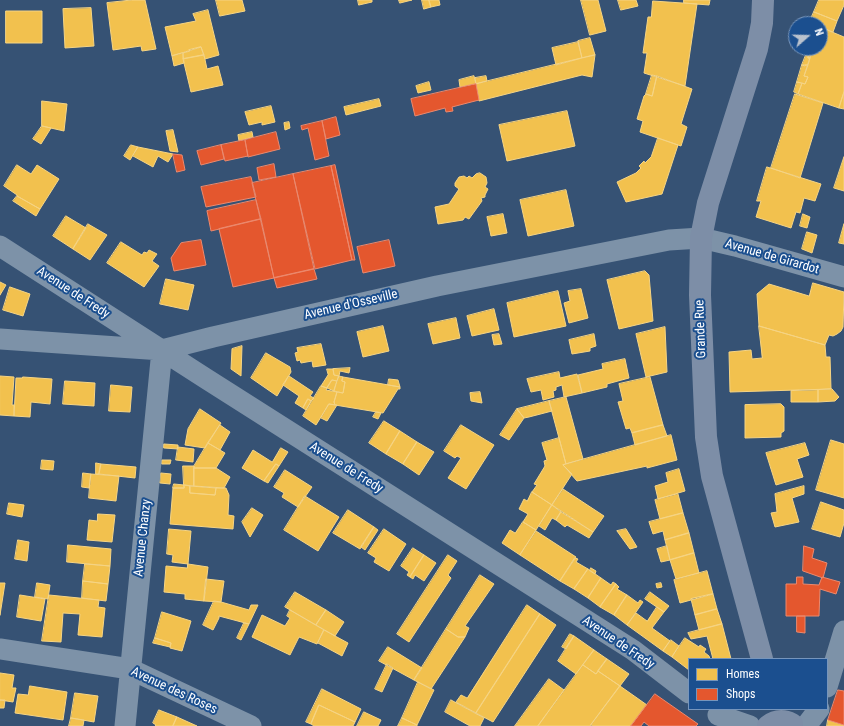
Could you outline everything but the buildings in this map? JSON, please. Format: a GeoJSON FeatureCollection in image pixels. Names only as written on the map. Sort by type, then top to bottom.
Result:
{"type":"FeatureCollection","features":[{"type":"Feature","properties":{"kind":"main road","name":"Grande Rue"},"geometry":{"type":"LineString","coordinates":[[762,658],[711,468],[706,437],[700,295],[701,238],[708,203],[757,49],[762,23],[763,0]]}},
{"type":"Feature","properties":{"kind":"main road"},"geometry":{"type":"LineString","coordinates":[[767,710],[767,726],[775,722],[794,721]]}},
{"type":"Feature","properties":{"kind":"street","name":"Avenue de Girardot"},"geometry":{"type":"LineString","coordinates":[[701,238],[735,246],[844,277]]}},
{"type":"Feature","properties":{"kind":"street","name":"Avenue d'Osseville"},"geometry":{"type":"LineString","coordinates":[[0,339],[162,350],[435,278],[669,240],[701,238]]}},
{"type":"Feature","properties":{"kind":"street","name":"Avenue de Fredy"},"geometry":{"type":"LineString","coordinates":[[0,246],[633,650],[688,692]]}},
{"type":"Feature","properties":{"kind":"street","name":"Avenue Chanzy"},"geometry":{"type":"LineString","coordinates":[[125,726],[162,350]]}},
{"type":"Feature","properties":{"kind":"street"},"geometry":{"type":"LineString","coordinates":[[828,684],[844,631]]}},
{"type":"Feature","properties":{"kind":"street","name":"Avenue des Roses"},"geometry":{"type":"LineString","coordinates":[[0,649],[130,669],[251,726]]}},
{"type":"Feature","properties":{"kind":"street"},"geometry":{"type":"LineString","coordinates":[[794,721],[817,710]]}},
{"type":"Feature","properties":{"kind":"street"},"geometry":{"type":"LineString","coordinates":[[721,717],[750,726]]}}]}
